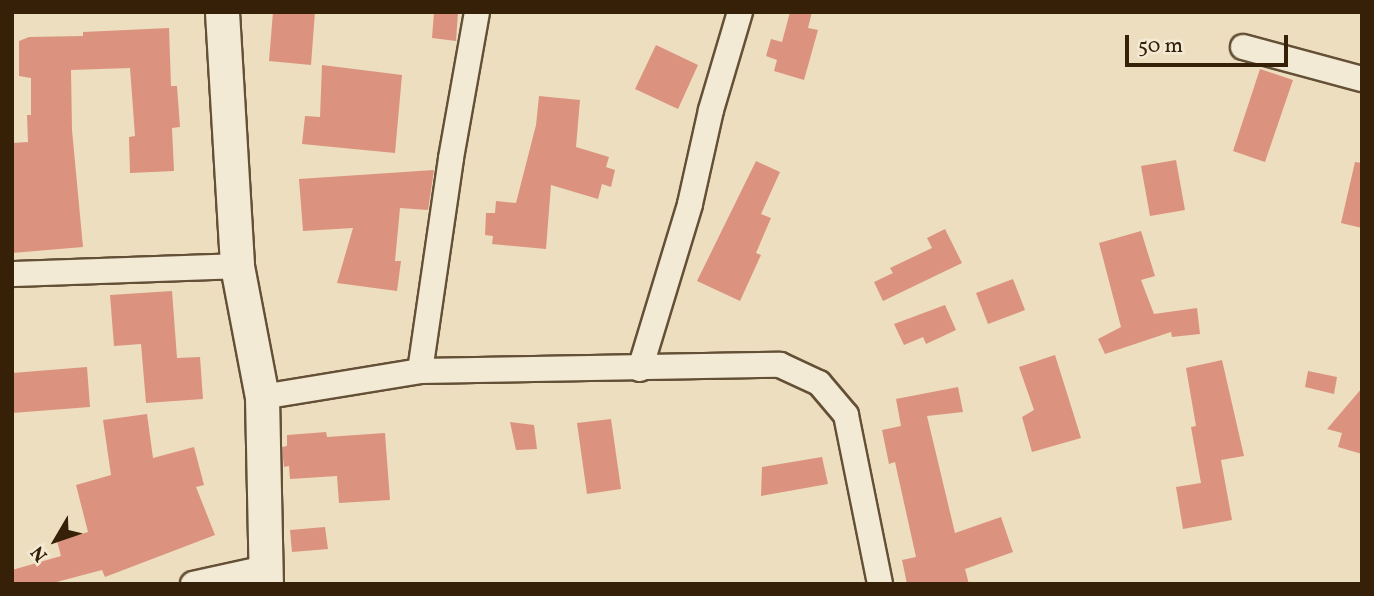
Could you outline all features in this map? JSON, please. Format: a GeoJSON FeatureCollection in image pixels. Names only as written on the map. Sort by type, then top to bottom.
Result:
{"type":"FeatureCollection","features":[{"type":"Feature","properties":{"kind":"street"},"geometry":{"type":"LineString","coordinates":[[193,584],[266,576],[262,397],[237,266],[222,12]]}},
{"type":"Feature","properties":{"kind":"street"},"geometry":{"type":"LineString","coordinates":[[420,371],[450,158],[477,12]]}},
{"type":"Feature","properties":{"kind":"street"},"geometry":{"type":"LineString","coordinates":[[640,369],[688,213],[711,110],[740,12]]}},
{"type":"Feature","properties":{"kind":"street"},"geometry":{"type":"LineString","coordinates":[[1243,47],[1362,79]]}},
{"type":"Feature","properties":{"kind":"street"},"geometry":{"type":"LineString","coordinates":[[12,274],[237,266]]}},
{"type":"Feature","properties":{"kind":"street"},"geometry":{"type":"LineString","coordinates":[[262,397],[420,371],[780,365],[819,383],[846,415],[880,584]]}},
{"type":"Feature","properties":{"kind":"building"},"geometry":{"type":"Polygon","coordinates":[[[273,12],[315,12],[311,65],[269,61],[273,12]]]}},
{"type":"Feature","properties":{"kind":"building"},"geometry":{"type":"Polygon","coordinates":[[[434,12],[458,12],[456,41],[432,38],[434,12]]]}},
{"type":"Feature","properties":{"kind":"building"},"geometry":{"type":"Polygon","coordinates":[[[790,12],[812,12],[808,28],[818,30],[804,80],[774,71],[777,60],[766,56],[771,39],[782,42],[790,12]]]}},
{"type":"Feature","properties":{"kind":"building"},"geometry":{"type":"Polygon","coordinates":[[[169,28],[171,86],[177,86],[180,127],[172,128],[174,171],[130,173],[129,137],[135,136],[130,68],[71,70],[72,130],[83,247],[12,253],[12,143],[28,142],[27,115],[31,115],[31,78],[19,76],[19,41],[29,37],[83,36],[83,32],[169,28]]]}},
{"type":"Feature","properties":{"kind":"building"},"geometry":{"type":"Polygon","coordinates":[[[656,45],[698,65],[678,109],[635,89],[656,45]]]}},
{"type":"Feature","properties":{"kind":"building"},"geometry":{"type":"Polygon","coordinates":[[[322,65],[402,75],[395,153],[302,144],[305,116],[320,117],[322,65]]]}},
{"type":"Feature","properties":{"kind":"building"},"geometry":{"type":"Polygon","coordinates":[[[1260,69],[1293,80],[1265,162],[1233,151],[1260,69]]]}},
{"type":"Feature","properties":{"kind":"building"},"geometry":{"type":"Polygon","coordinates":[[[539,96],[580,100],[576,147],[609,157],[606,167],[615,170],[611,187],[602,184],[598,199],[551,185],[546,249],[492,244],[493,236],[485,235],[486,213],[495,213],[496,201],[516,203],[536,125],[539,96]]]}},
{"type":"Feature","properties":{"kind":"building"},"geometry":{"type":"Polygon","coordinates":[[[1176,160],[1185,210],[1150,216],[1141,166],[1176,160]]]}},
{"type":"Feature","properties":{"kind":"building"},"geometry":{"type":"Polygon","coordinates":[[[756,161],[780,172],[761,214],[771,218],[756,253],[761,255],[740,301],[697,281],[756,161]]]}},
{"type":"Feature","properties":{"kind":"building"},"geometry":{"type":"Polygon","coordinates":[[[1355,162],[1362,163],[1362,228],[1341,223],[1355,162]]]}},
{"type":"Feature","properties":{"kind":"building"},"geometry":{"type":"Polygon","coordinates":[[[434,170],[428,210],[400,208],[395,261],[401,261],[397,291],[337,283],[353,228],[303,231],[299,179],[434,170]]]}},
{"type":"Feature","properties":{"kind":"building"},"geometry":{"type":"Polygon","coordinates":[[[945,229],[962,263],[883,301],[874,282],[893,273],[890,268],[932,248],[927,238],[945,229]]]}},
{"type":"Feature","properties":{"kind":"building"},"geometry":{"type":"Polygon","coordinates":[[[1141,231],[1155,276],[1141,280],[1154,314],[1197,308],[1200,334],[1172,337],[1171,332],[1105,354],[1098,339],[1121,327],[1099,243],[1141,231]]]}},
{"type":"Feature","properties":{"kind":"building"},"geometry":{"type":"Polygon","coordinates":[[[1013,279],[1025,310],[988,324],[976,293],[1013,279]]]}},
{"type":"Feature","properties":{"kind":"building"},"geometry":{"type":"Polygon","coordinates":[[[172,291],[177,358],[200,357],[203,399],[146,403],[141,344],[114,346],[110,295],[172,291]]]}},
{"type":"Feature","properties":{"kind":"building"},"geometry":{"type":"Polygon","coordinates":[[[945,305],[956,330],[926,344],[923,337],[904,345],[894,324],[945,305]]]}},
{"type":"Feature","properties":{"kind":"building"},"geometry":{"type":"Polygon","coordinates":[[[1055,355],[1081,438],[1032,452],[1022,417],[1034,410],[1019,367],[1055,355]]]}},
{"type":"Feature","properties":{"kind":"building"},"geometry":{"type":"Polygon","coordinates":[[[1222,360],[1244,456],[1221,460],[1232,520],[1183,529],[1176,487],[1201,483],[1191,427],[1196,426],[1186,368],[1222,360]]]}},
{"type":"Feature","properties":{"kind":"building"},"geometry":{"type":"Polygon","coordinates":[[[87,367],[90,407],[12,413],[12,373],[87,367]]]}},
{"type":"Feature","properties":{"kind":"building"},"geometry":{"type":"Polygon","coordinates":[[[1308,371],[1337,377],[1334,394],[1305,387],[1308,371]]]}},
{"type":"Feature","properties":{"kind":"building"},"geometry":{"type":"Polygon","coordinates":[[[958,387],[963,412],[927,416],[955,533],[1001,517],[1013,552],[965,569],[969,584],[907,584],[902,560],[916,557],[895,462],[889,464],[882,430],[901,426],[896,399],[958,387]]]}},
{"type":"Feature","properties":{"kind":"building"},"geometry":{"type":"Polygon","coordinates":[[[1362,388],[1362,454],[1338,447],[1342,433],[1327,429],[1362,388]]]}},
{"type":"Feature","properties":{"kind":"building"},"geometry":{"type":"Polygon","coordinates":[[[147,414],[153,458],[194,447],[204,485],[196,487],[215,535],[105,577],[102,570],[49,584],[12,584],[12,570],[61,556],[57,541],[88,532],[76,485],[111,475],[103,420],[147,414]]]}},
{"type":"Feature","properties":{"kind":"building"},"geometry":{"type":"Polygon","coordinates":[[[611,419],[621,489],[587,494],[577,423],[611,419]]]}},
{"type":"Feature","properties":{"kind":"building"},"geometry":{"type":"Polygon","coordinates":[[[510,422],[534,425],[537,449],[516,450],[510,422]]]}},
{"type":"Feature","properties":{"kind":"building"},"geometry":{"type":"Polygon","coordinates":[[[326,432],[327,437],[385,433],[390,500],[339,503],[337,476],[290,479],[289,466],[284,467],[282,447],[287,446],[287,435],[326,432]]]}},
{"type":"Feature","properties":{"kind":"building"},"geometry":{"type":"Polygon","coordinates":[[[822,457],[828,484],[761,496],[762,467],[822,457]]]}},
{"type":"Feature","properties":{"kind":"building"},"geometry":{"type":"Polygon","coordinates":[[[325,527],[328,549],[292,552],[290,530],[325,527]]]}}]}
